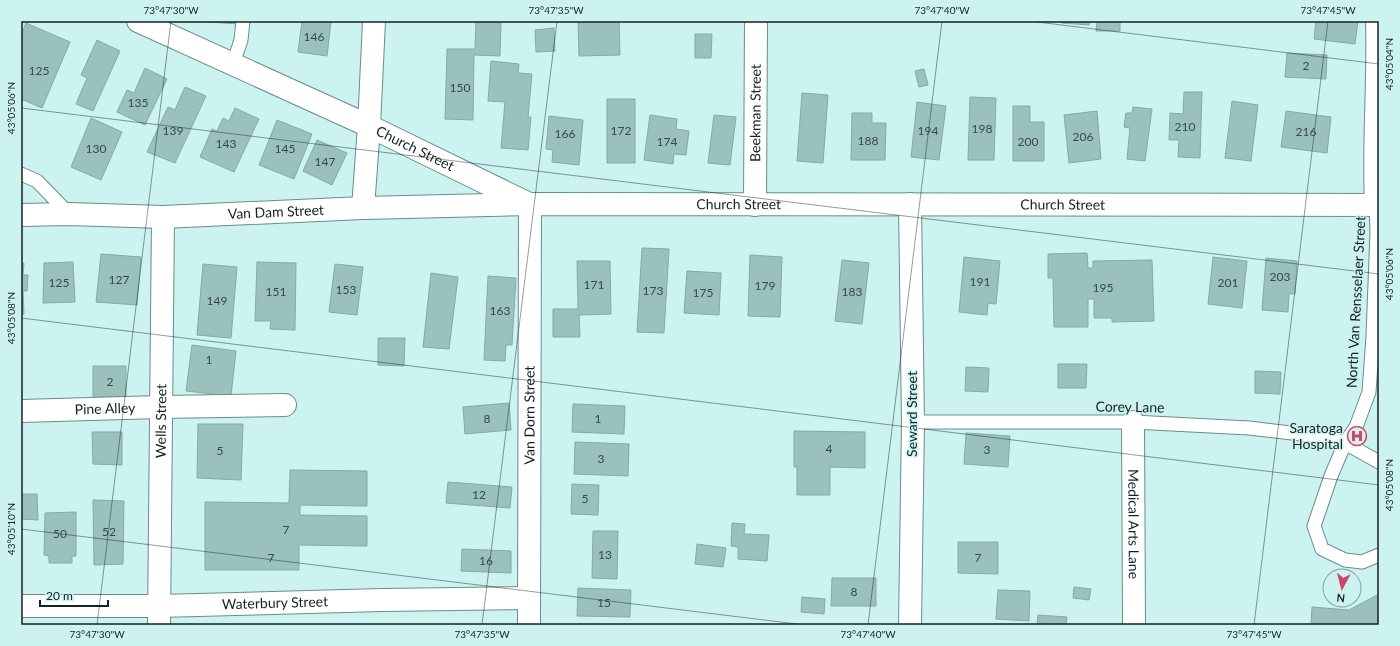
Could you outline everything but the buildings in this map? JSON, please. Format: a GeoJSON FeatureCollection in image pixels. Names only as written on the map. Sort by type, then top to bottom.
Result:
{"type":"FeatureCollection","features":[{"type":"Feature","properties":{"kind":"street"},"geometry":{"type":"LineString","coordinates":[[363,208],[374,21]]}},
{"type":"Feature","properties":{"kind":"street","name":"Beekman Street"},"geometry":{"type":"LineString","coordinates":[[755,205],[756,21]]}},
{"type":"Feature","properties":{"kind":"street"},"geometry":{"type":"LineString","coordinates":[[1377,21],[1379,61],[1375,175],[1378,204]]}},
{"type":"Feature","properties":{"kind":"street","name":"Church Street"},"geometry":{"type":"LineString","coordinates":[[144,22],[369,126],[530,204],[1378,204]]}},
{"type":"Feature","properties":{"kind":"street","name":"Van Dam Street"},"geometry":{"type":"LineString","coordinates":[[21,215],[69,214],[163,216],[363,208],[530,204]]}},
{"type":"Feature","properties":{"kind":"street","name":"Van Dorn Street"},"geometry":{"type":"LineString","coordinates":[[529,625],[530,204]]}},
{"type":"Feature","properties":{"kind":"street","name":"Seward Street"},"geometry":{"type":"LineString","coordinates":[[910,204],[913,422],[910,625]]}},
{"type":"Feature","properties":{"kind":"street","name":"Wells Street"},"geometry":{"type":"LineString","coordinates":[[159,615],[163,216]]}},
{"type":"Feature","properties":{"kind":"street","name":"Pine Alley"},"geometry":{"type":"LineString","coordinates":[[21,411],[285,405]]}},
{"type":"Feature","properties":{"kind":"street","name":"Medical Arts Lane"},"geometry":{"type":"LineString","coordinates":[[1133,422],[1134,625]]}},
{"type":"Feature","properties":{"kind":"street","name":"Waterbury Street"},"geometry":{"type":"LineString","coordinates":[[21,606],[159,615],[382,600],[529,598]]}},
{"type":"Feature","properties":{"kind":"lane"},"geometry":{"type":"LineString","coordinates":[[233,64],[241,40],[243,21]]}},
{"type":"Feature","properties":{"kind":"lane"},"geometry":{"type":"LineString","coordinates":[[21,174],[37,181],[69,214]]}},
{"type":"Feature","properties":{"kind":"lane","name":"North Van Rensselaer Street"},"geometry":{"type":"LineString","coordinates":[[1378,204],[1373,336],[1369,392],[1356,427],[1345,444],[1331,476],[1314,526],[1322,549],[1345,560],[1362,562],[1379,555]]}},
{"type":"Feature","properties":{"kind":"lane","name":"Corey Lane"},"geometry":{"type":"LineString","coordinates":[[913,422],[1133,422],[1249,428],[1326,437],[1345,444]]}},
{"type":"Feature","properties":{"kind":"lane"},"geometry":{"type":"LineString","coordinates":[[1345,444],[1379,462]]}},
{"type":"Feature","properties":{"kind":"place","name":"Saratoga Hospital"},"geometry":{"type":"Point","coordinates":[1357,436]}}]}
